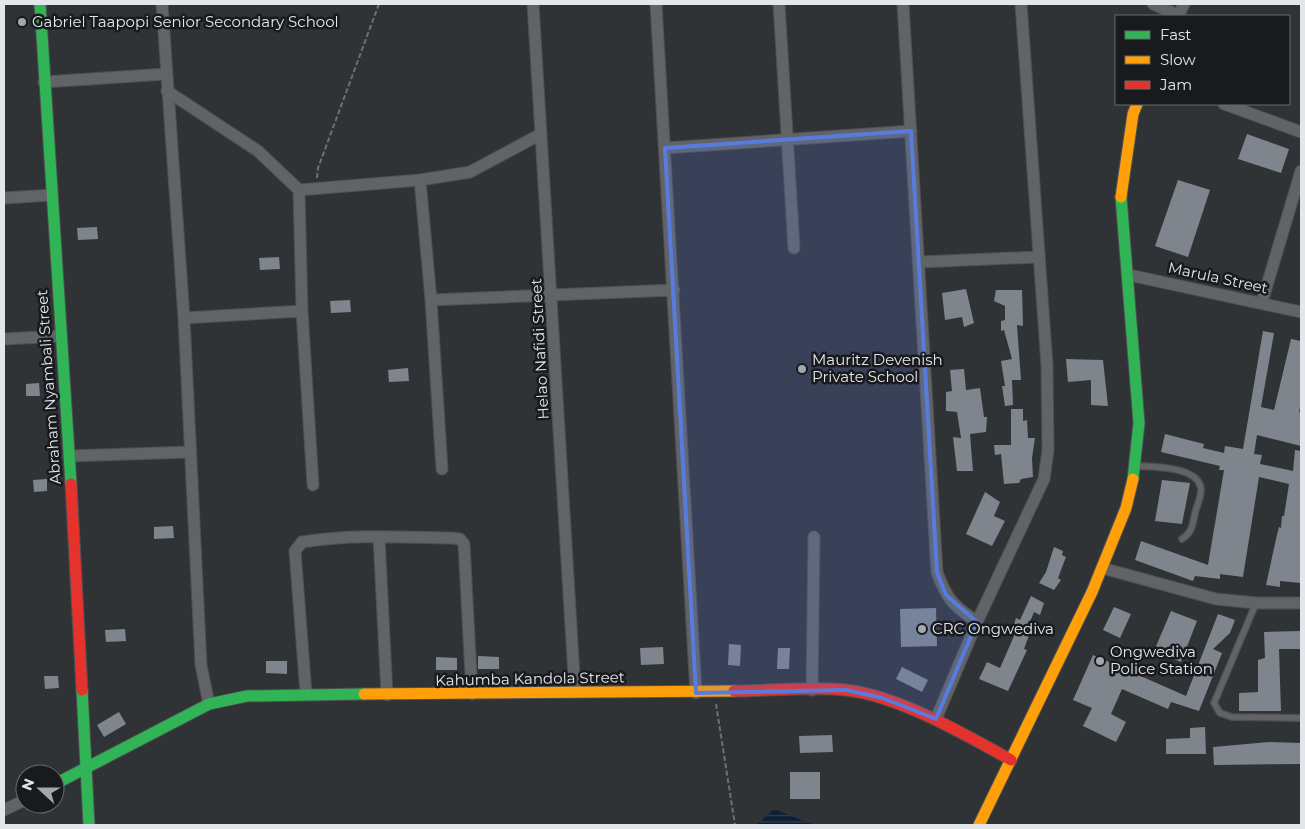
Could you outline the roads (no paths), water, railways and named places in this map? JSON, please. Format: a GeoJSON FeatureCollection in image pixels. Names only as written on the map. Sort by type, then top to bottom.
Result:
{"type":"FeatureCollection","features":[{"type":"Feature","properties":{"kind":"street","name":"Abraham Nyambali Street"},"geometry":{"type":"LineString","coordinates":[[40,4],[69,456],[88,825]]}},
{"type":"Feature","properties":{"kind":"street"},"geometry":{"type":"LineString","coordinates":[[162,4],[184,318],[201,665],[209,704]]}},
{"type":"Feature","properties":{"kind":"street","name":"Helao Nafidi Street"},"geometry":{"type":"LineString","coordinates":[[533,4],[575,692]]}},
{"type":"Feature","properties":{"kind":"street"},"geometry":{"type":"LineString","coordinates":[[656,4],[696,693]]}},
{"type":"Feature","properties":{"kind":"street"},"geometry":{"type":"LineString","coordinates":[[779,4],[794,248]]}},
{"type":"Feature","properties":{"kind":"street"},"geometry":{"type":"LineString","coordinates":[[903,4],[938,572],[946,595],[956,607],[977,622]]}},
{"type":"Feature","properties":{"kind":"street"},"geometry":{"type":"LineString","coordinates":[[936,719],[977,622],[1044,480],[1048,450],[1047,365],[1021,4]]}},
{"type":"Feature","properties":{"kind":"street"},"geometry":{"type":"LineString","coordinates":[[1153,4],[1178,15],[1184,4]]}},
{"type":"Feature","properties":{"kind":"street"},"geometry":{"type":"LineString","coordinates":[[44,82],[166,74]]}},
{"type":"Feature","properties":{"kind":"street"},"geometry":{"type":"LineString","coordinates":[[167,91],[258,151],[298,190],[302,312],[313,484]]}},
{"type":"Feature","properties":{"kind":"street"},"geometry":{"type":"LineString","coordinates":[[979,825],[1102,568],[1126,508],[1134,465],[1138,423],[1129,275],[1121,199],[1133,114],[1137,105]]}},
{"type":"Feature","properties":{"kind":"street"},"geometry":{"type":"LineString","coordinates":[[1227,105],[1301,132]]}},
{"type":"Feature","properties":{"kind":"street"},"geometry":{"type":"LineString","coordinates":[[665,148],[911,131]]}},
{"type":"Feature","properties":{"kind":"street"},"geometry":{"type":"LineString","coordinates":[[298,190],[420,180],[470,172],[541,134]]}},
{"type":"Feature","properties":{"kind":"street"},"geometry":{"type":"LineString","coordinates":[[1262,302],[1301,172]]}},
{"type":"Feature","properties":{"kind":"street"},"geometry":{"type":"LineString","coordinates":[[420,180],[431,300],[442,469]]}},
{"type":"Feature","properties":{"kind":"street"},"geometry":{"type":"LineString","coordinates":[[4,198],[52,195]]}},
{"type":"Feature","properties":{"kind":"street"},"geometry":{"type":"LineString","coordinates":[[920,262],[1038,257]]}},
{"type":"Feature","properties":{"kind":"street","name":"Marula Street"},"geometry":{"type":"LineString","coordinates":[[1129,275],[1262,302],[1301,312]]}},
{"type":"Feature","properties":{"kind":"street"},"geometry":{"type":"LineString","coordinates":[[431,300],[674,290]]}},
{"type":"Feature","properties":{"kind":"street"},"geometry":{"type":"LineString","coordinates":[[184,318],[302,312]]}},
{"type":"Feature","properties":{"kind":"street"},"geometry":{"type":"LineString","coordinates":[[4,339],[61,336]]}},
{"type":"Feature","properties":{"kind":"street"},"geometry":{"type":"LineString","coordinates":[[69,456],[190,452]]}},
{"type":"Feature","properties":{"kind":"street"},"geometry":{"type":"LineString","coordinates":[[306,694],[295,551],[302,542],[325,538],[379,537],[452,538],[460,539],[464,544],[472,694]]}},
{"type":"Feature","properties":{"kind":"street"},"geometry":{"type":"LineString","coordinates":[[379,537],[386,695]]}},
{"type":"Feature","properties":{"kind":"street"},"geometry":{"type":"LineString","coordinates":[[812,690],[814,537]]}},
{"type":"Feature","properties":{"kind":"street"},"geometry":{"type":"LineString","coordinates":[[1102,568],[1206,597],[1256,603],[1301,604]]}},
{"type":"Feature","properties":{"kind":"street","name":"Kahumba Kandola Street"},"geometry":{"type":"LineString","coordinates":[[65,779],[209,704],[247,696],[306,694],[715,693],[846,690],[882,698],[936,719],[1011,760]]}},
{"type":"Feature","properties":{"kind":"lane"},"geometry":{"type":"LineString","coordinates":[[1134,465],[1188,472],[1196,477],[1201,489],[1192,527],[1189,535],[1182,540]]}},
{"type":"Feature","properties":{"kind":"lane"},"geometry":{"type":"LineString","coordinates":[[1256,603],[1214,703],[1220,713],[1232,717],[1301,718]]}},
{"type":"Feature","properties":{"kind":"water"},"geometry":{"type":"Polygon","coordinates":[[[774,809],[814,825],[756,825],[774,809]]]}},
{"type":"Feature","properties":{"kind":"place","name":"Gabriel Taapopi Senior Secondary School"},"geometry":{"type":"Point","coordinates":[22,22]}},
{"type":"Feature","properties":{"kind":"place","name":"Mauritz Devenish Private School"},"geometry":{"type":"Point","coordinates":[802,369]}},
{"type":"Feature","properties":{"kind":"place","name":"CRC Ongwediva"},"geometry":{"type":"Point","coordinates":[922,629]}},
{"type":"Feature","properties":{"kind":"place","name":"Ongwediva Police Station"},"geometry":{"type":"Point","coordinates":[1100,661]}}]}
